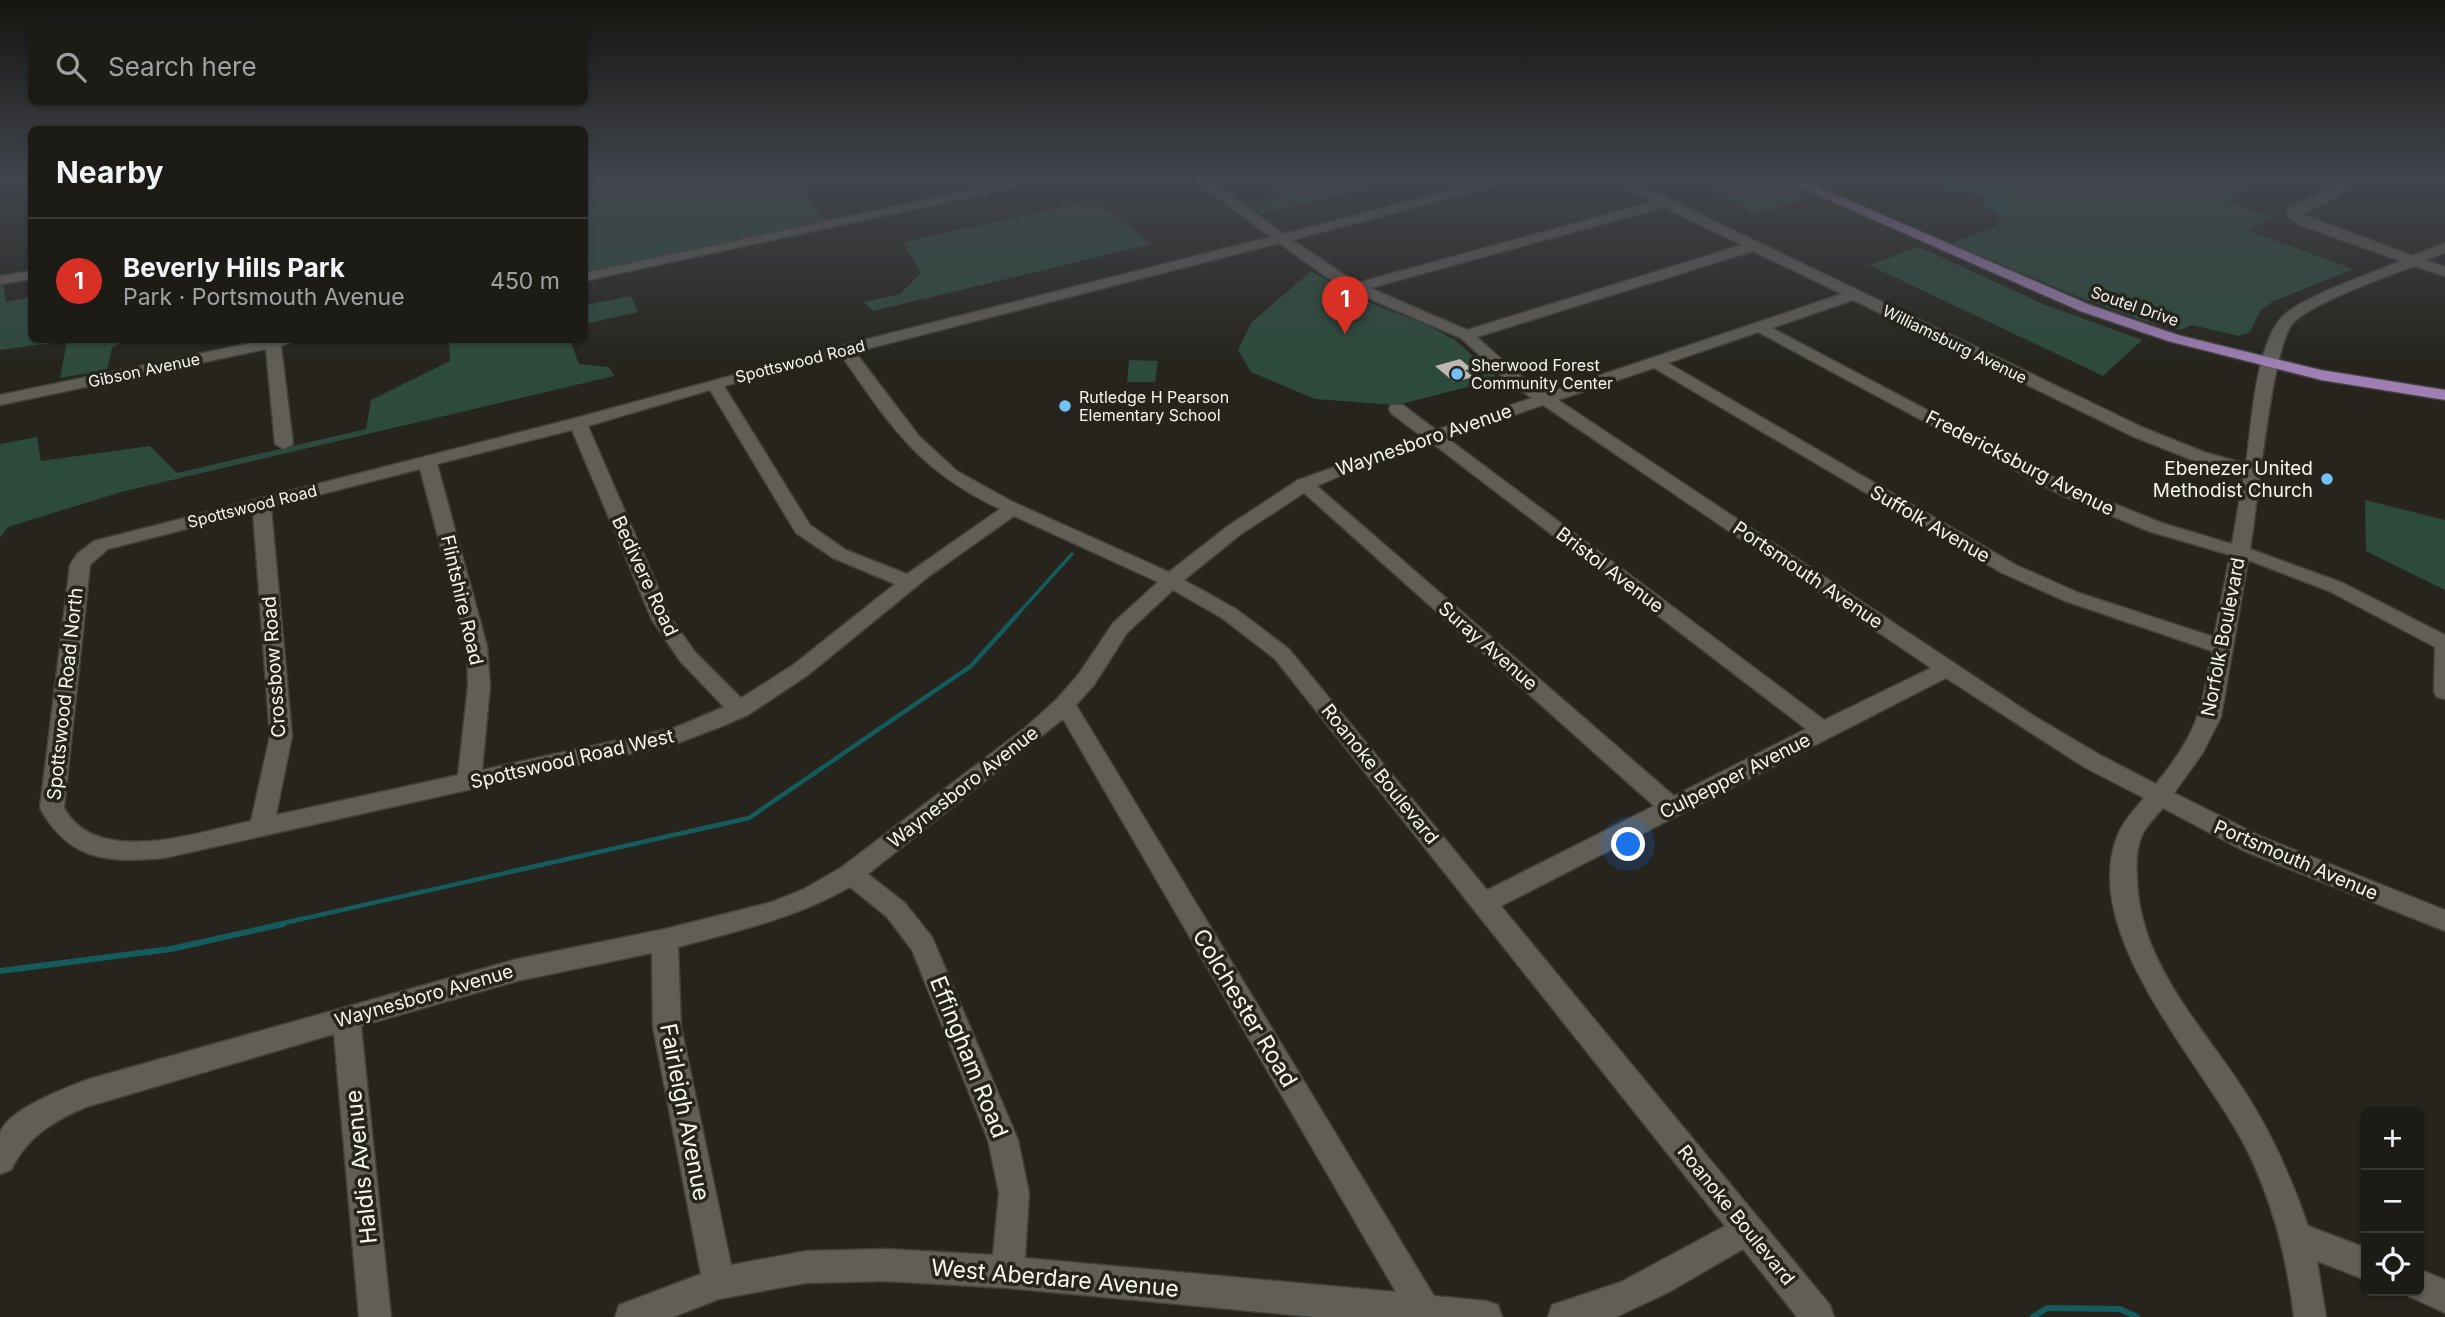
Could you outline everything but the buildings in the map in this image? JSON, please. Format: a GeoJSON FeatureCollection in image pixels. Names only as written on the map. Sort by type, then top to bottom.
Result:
{"type":"FeatureCollection","features":[{"type":"Feature","properties":{"kind":"main road","name":"Soutel Drive"},"geometry":{"type":"LineString","coordinates":[[1933,241],[2085,307],[2173,338],[2269,364],[2370,384],[2445,395]]}},
{"type":"Feature","properties":{"kind":"street"},"geometry":{"type":"LineString","coordinates":[[588,276],[751,241]]}},
{"type":"Feature","properties":{"kind":"street","name":"Spottswood Road"},"geometry":{"type":"LineString","coordinates":[[92,551],[116,540],[578,423],[845,349],[1268,241]]}},
{"type":"Feature","properties":{"kind":"street","name":"Portsmouth Avenue"},"geometry":{"type":"LineString","coordinates":[[1287,241],[1355,288],[1466,335],[1512,377],[1544,399],[2062,744],[2158,797],[2302,865],[2445,921]]}},
{"type":"Feature","properties":{"kind":"street"},"geometry":{"type":"LineString","coordinates":[[1355,288],[1524,241]]}},
{"type":"Feature","properties":{"kind":"street","name":"Williamsburg Avenue"},"geometry":{"type":"LineString","coordinates":[[1745,241],[2157,441],[2197,456],[2252,471]]}},
{"type":"Feature","properties":{"kind":"street"},"geometry":{"type":"LineString","coordinates":[[2362,241],[2445,272]]}},
{"type":"Feature","properties":{"kind":"street"},"geometry":{"type":"LineString","coordinates":[[1466,335],[1755,246]]}},
{"type":"Feature","properties":{"kind":"street","name":"Norfolk Boulevard"},"geometry":{"type":"LineString","coordinates":[[2310,1317],[2309,1293],[2296,1237],[2267,1161],[2247,1122],[2167,1003],[2142,960],[2130,926],[2125,900],[2126,849],[2133,828],[2190,757],[2207,726],[2269,364],[2278,330],[2291,315],[2445,247]]}},
{"type":"Feature","properties":{"kind":"street"},"geometry":{"type":"LineString","coordinates":[[0,280],[28,276]]}},
{"type":"Feature","properties":{"kind":"street","name":"Waynesboro Avenue"},"geometry":{"type":"LineString","coordinates":[[2,1154],[22,1128],[48,1108],[89,1092],[517,970],[665,940],[776,911],[813,896],[851,874],[1034,732],[1065,704],[1086,680],[1120,628],[1171,580],[1257,513],[1304,484],[1432,437],[1853,295]]}},
{"type":"Feature","properties":{"kind":"street","name":"Fredericksburg Avenue"},"geometry":{"type":"LineString","coordinates":[[1759,327],[2065,490],[2155,527],[2239,551],[2336,587],[2445,646]]}},
{"type":"Feature","properties":{"kind":"street","name":"Gibson Avenue"},"geometry":{"type":"LineString","coordinates":[[0,400],[264,343]]}},
{"type":"Feature","properties":{"kind":"street"},"geometry":{"type":"LineString","coordinates":[[278,343],[284,444]]}},
{"type":"Feature","properties":{"kind":"street","name":"Roanoke Boulevard"},"geometry":{"type":"LineString","coordinates":[[845,349],[912,439],[938,465],[971,488],[1013,509],[1171,580],[1239,619],[1282,654],[1818,1317]]}},
{"type":"Feature","properties":{"kind":"street","name":"Suffolk Avenue"},"geometry":{"type":"LineString","coordinates":[[1656,362],[2009,569],[2072,597],[2222,647]]}},
{"type":"Feature","properties":{"kind":"street"},"geometry":{"type":"LineString","coordinates":[[714,384],[803,528],[824,546],[841,555],[909,582]]}},
{"type":"Feature","properties":{"kind":"street","name":"Bristol Avenue"},"geometry":{"type":"LineString","coordinates":[[1397,409],[1823,731]]}},
{"type":"Feature","properties":{"kind":"street","name":"Bedivere Road"},"geometry":{"type":"LineString","coordinates":[[578,423],[662,620],[691,660],[740,710]]}},
{"type":"Feature","properties":{"kind":"street","name":"Flintshire Road"},"geometry":{"type":"LineString","coordinates":[[427,461],[477,646],[479,686],[470,782]]}},
{"type":"Feature","properties":{"kind":"street","name":"Suray Avenue"},"geometry":{"type":"LineString","coordinates":[[1304,484],[1672,808]]}},
{"type":"Feature","properties":{"kind":"street","name":"Crossbow Road"},"geometry":{"type":"LineString","coordinates":[[261,503],[281,736],[261,828]]}},
{"type":"Feature","properties":{"kind":"street","name":"Spottswood Road West"},"geometry":{"type":"LineString","coordinates":[[70,835],[107,850],[133,852],[164,849],[658,741],[701,727],[766,696],[943,555],[1013,509]]}},
{"type":"Feature","properties":{"kind":"street","name":"Spottswood Road North"},"geometry":{"type":"LineString","coordinates":[[70,835],[58,822],[52,808],[80,565],[92,551]]}},
{"type":"Feature","properties":{"kind":"street"},"geometry":{"type":"LineString","coordinates":[[2445,646],[2445,692]]}},
{"type":"Feature","properties":{"kind":"street","name":"Culpepper Avenue"},"geometry":{"type":"LineString","coordinates":[[1484,903],[1917,682],[1948,669]]}},
{"type":"Feature","properties":{"kind":"street","name":"Colchester Road"},"geometry":{"type":"LineString","coordinates":[[1065,704],[1425,1311]]}},
{"type":"Feature","properties":{"kind":"street","name":"Effingham Road"},"geometry":{"type":"LineString","coordinates":[[851,874],[896,909],[923,945],[1003,1140],[1014,1193],[1008,1272]]}},
{"type":"Feature","properties":{"kind":"street","name":"Fairleigh Avenue"},"geometry":{"type":"LineString","coordinates":[[665,940],[667,1027],[719,1283]]}},
{"type":"Feature","properties":{"kind":"street","name":"Haldis Avenue"},"geometry":{"type":"LineString","coordinates":[[346,1018],[376,1317]]}},
{"type":"Feature","properties":{"kind":"street"},"geometry":{"type":"LineString","coordinates":[[1564,1317],[1576,1316],[1625,1296],[1748,1230]]}},
{"type":"Feature","properties":{"kind":"street"},"geometry":{"type":"LineString","coordinates":[[2296,1237],[2361,1262]]}},
{"type":"Feature","properties":{"kind":"street","name":"West Aberdare Avenue"},"geometry":{"type":"LineString","coordinates":[[631,1317],[719,1283],[806,1267],[886,1265],[1008,1272],[1486,1317]]}},
{"type":"Feature","properties":{"kind":"street"},"geometry":{"type":"LineString","coordinates":[[2424,1287],[2445,1297]]}},
{"type":"Feature","properties":{"kind":"green space"},"geometry":{"type":"Polygon","coordinates":[[[588,241],[729,241],[588,271],[588,241]]]}},
{"type":"Feature","properties":{"kind":"green space"},"geometry":{"type":"Polygon","coordinates":[[[1149,241],[1152,244],[873,311],[864,302],[900,294],[921,273],[903,242],[1149,241]]]}},
{"type":"Feature","properties":{"kind":"green space"},"geometry":{"type":"Polygon","coordinates":[[[2278,241],[2353,269],[2272,302],[2260,311],[2250,332],[2239,336],[2192,325],[2180,330],[2144,321],[2076,296],[1951,243],[2278,241]]]}},
{"type":"Feature","properties":{"kind":"green space"},"geometry":{"type":"Polygon","coordinates":[[[1919,247],[2043,304],[2142,340],[2103,376],[1869,265],[1919,247]]]}},
{"type":"Feature","properties":{"kind":"green space"},"geometry":{"type":"Polygon","coordinates":[[[1311,271],[1360,299],[1425,324],[1455,340],[1499,379],[1397,405],[1315,399],[1251,372],[1238,350],[1251,323],[1311,271]]]}},
{"type":"Feature","properties":{"kind":"green space"},"geometry":{"type":"Polygon","coordinates":[[[0,282],[3,282],[6,302],[28,298],[28,343],[52,343],[0,350],[0,282]]]}},
{"type":"Feature","properties":{"kind":"green space"},"geometry":{"type":"Polygon","coordinates":[[[631,296],[638,312],[588,323],[588,304],[631,296]]]}},
{"type":"Feature","properties":{"kind":"green space"},"geometry":{"type":"Polygon","coordinates":[[[67,343],[120,343],[112,348],[107,370],[60,378],[67,343]]]}},
{"type":"Feature","properties":{"kind":"green space"},"geometry":{"type":"Polygon","coordinates":[[[449,343],[571,343],[579,364],[609,367],[614,376],[121,492],[8,527],[0,538],[0,444],[37,437],[41,461],[150,446],[177,473],[366,429],[371,400],[450,361],[449,343]]]}},
{"type":"Feature","properties":{"kind":"green space"},"geometry":{"type":"Polygon","coordinates":[[[1129,360],[1158,361],[1155,382],[1127,382],[1129,360]]]}},
{"type":"Feature","properties":{"kind":"green space"},"geometry":{"type":"Polygon","coordinates":[[[2365,500],[2445,520],[2445,590],[2366,551],[2365,500]]]}},
{"type":"Feature","properties":{"kind":"waterway"},"geometry":{"type":"LineString","coordinates":[[1016,616],[1072,554]]}},
{"type":"Feature","properties":{"kind":"waterway"},"geometry":{"type":"LineString","coordinates":[[275,925],[749,818],[971,666],[1017,615]]}},
{"type":"Feature","properties":{"kind":"waterway"},"geometry":{"type":"LineString","coordinates":[[0,971],[171,949],[283,924]]}},
{"type":"Feature","properties":{"kind":"waterway"},"geometry":{"type":"LineString","coordinates":[[2033,1317],[2047,1308],[2120,1309],[2137,1317]]}},
{"type":"Feature","properties":{"kind":"place","name":"Beverly Hills Park"},"geometry":{"type":"Point","coordinates":[1345,334]}},
{"type":"Feature","properties":{"kind":"place","name":"Sherwood Forest Community Center"},"geometry":{"type":"Point","coordinates":[1457,374]}},
{"type":"Feature","properties":{"kind":"place","name":"Rutledge H Pearson Elementary School"},"geometry":{"type":"Point","coordinates":[1065,406]}},
{"type":"Feature","properties":{"kind":"place","name":"Ebenezer United Methodist Church"},"geometry":{"type":"Point","coordinates":[2327,479]}}]}
